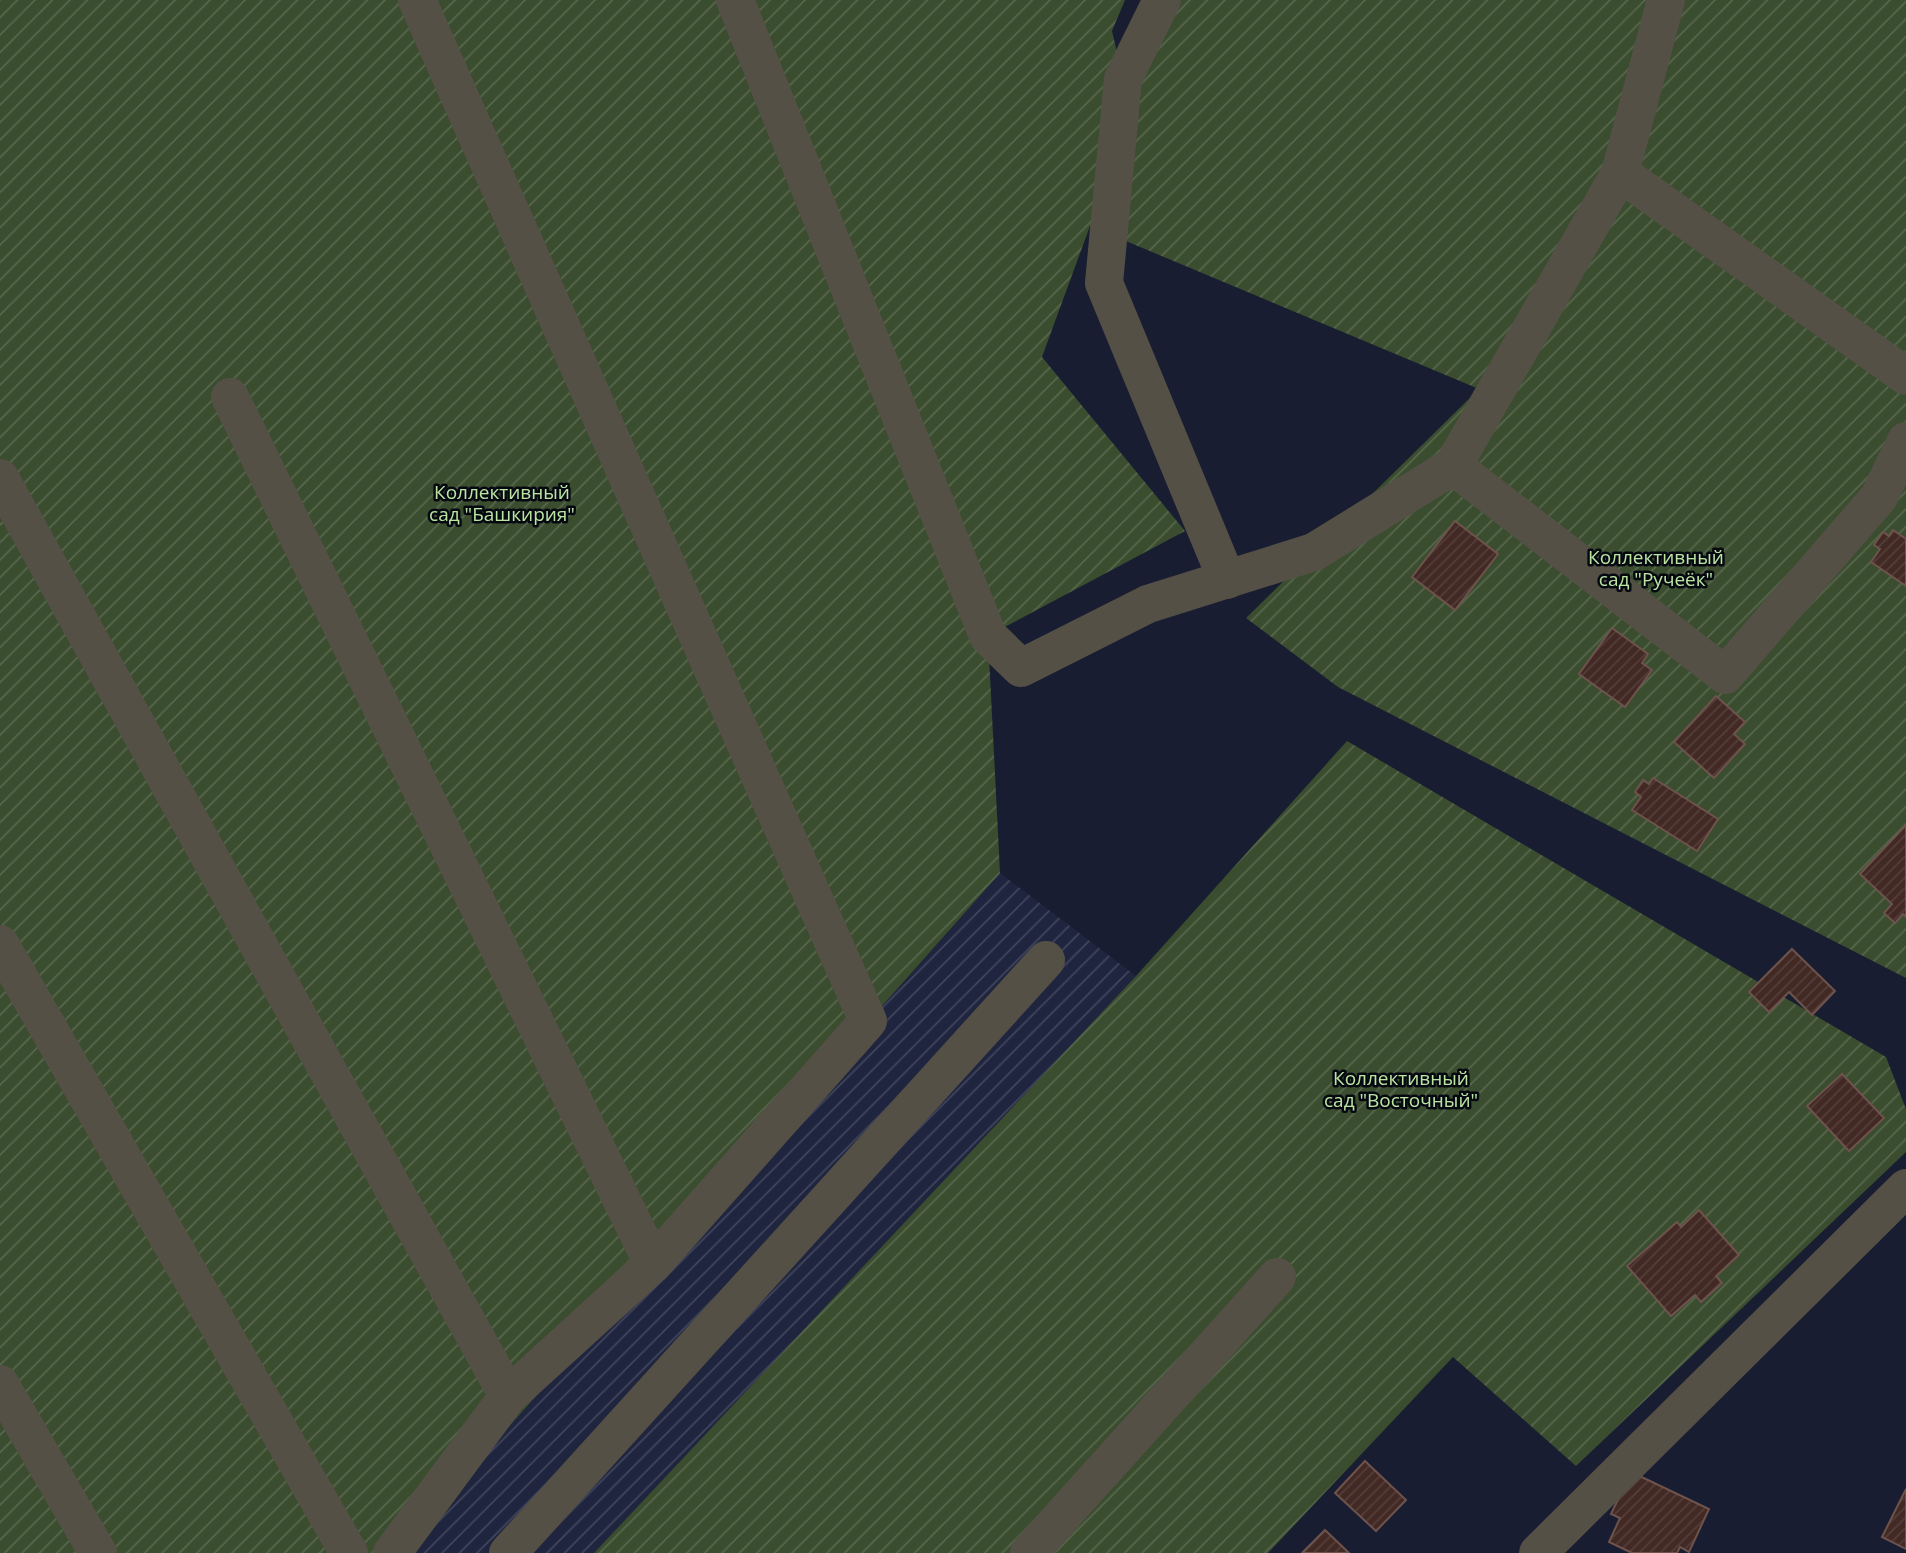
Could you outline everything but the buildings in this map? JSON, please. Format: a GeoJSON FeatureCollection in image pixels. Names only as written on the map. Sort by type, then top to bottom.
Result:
{"type":"FeatureCollection","features":[{"type":"Feature","properties":{"kind":"street"},"geometry":{"type":"LineString","coordinates":[[392,1553],[508,1396],[653,1264],[868,1021],[417,0]]}},
{"type":"Feature","properties":{"kind":"street"},"geometry":{"type":"LineString","coordinates":[[735,0],[988,636],[1021,668],[1148,604],[1314,552],[1453,466],[1620,173],[1666,0]]}},
{"type":"Feature","properties":{"kind":"street"},"geometry":{"type":"LineString","coordinates":[[1162,0],[1123,79],[1104,283],[1227,580]]}},
{"type":"Feature","properties":{"kind":"street"},"geometry":{"type":"LineString","coordinates":[[1620,173],[1906,376]]}},
{"type":"Feature","properties":{"kind":"street"},"geometry":{"type":"LineString","coordinates":[[230,397],[653,1264]]}},
{"type":"Feature","properties":{"kind":"street"},"geometry":{"type":"LineString","coordinates":[[1453,466],[1725,676],[1879,497],[1906,441]]}},
{"type":"Feature","properties":{"kind":"street"},"geometry":{"type":"LineString","coordinates":[[0,478],[508,1396]]}},
{"type":"Feature","properties":{"kind":"street"},"geometry":{"type":"LineString","coordinates":[[0,944],[349,1553]]}},
{"type":"Feature","properties":{"kind":"street"},"geometry":{"type":"LineString","coordinates":[[508,1553],[1046,960]]}},
{"type":"Feature","properties":{"kind":"street"},"geometry":{"type":"LineString","coordinates":[[1538,1553],[1906,1188]]}},
{"type":"Feature","properties":{"kind":"street"},"geometry":{"type":"LineString","coordinates":[[1029,1553],[1277,1277]]}},
{"type":"Feature","properties":{"kind":"street"},"geometry":{"type":"LineString","coordinates":[[0,1384],[98,1553]]}},
{"type":"Feature","properties":{"kind":"shaded area"},"geometry":{"type":"Polygon","coordinates":[[[1000,873],[1136,976],[594,1553],[397,1553],[1000,873]]]}},
{"type":"Feature","properties":{"kind":"green space","name":"Коллективный сад \"Башкирия\""},"geometry":{"type":"Polygon","coordinates":[[[0,0],[1125,0],[1112,31],[1123,78],[1172,0],[1906,0],[1906,978],[1338,687],[1246,618],[1479,389],[1090,226],[1042,357],[1185,531],[988,636],[1000,873],[397,1553],[0,1553],[0,0]]]}},
{"type":"Feature","properties":{"kind":"green space","name":"Коллективный сад \"Восточный\""},"geometry":{"type":"Polygon","coordinates":[[[1347,741],[1886,1057],[1906,1109],[1906,1152],[1576,1466],[1453,1357],[1268,1553],[594,1553],[1136,976],[1347,741]]]}},
{"type":"Feature","properties":{"kind":"park label","name":"Коллективный сад \"Ручеёк\""},"geometry":{"type":"Point","coordinates":[1656,568]}}]}
